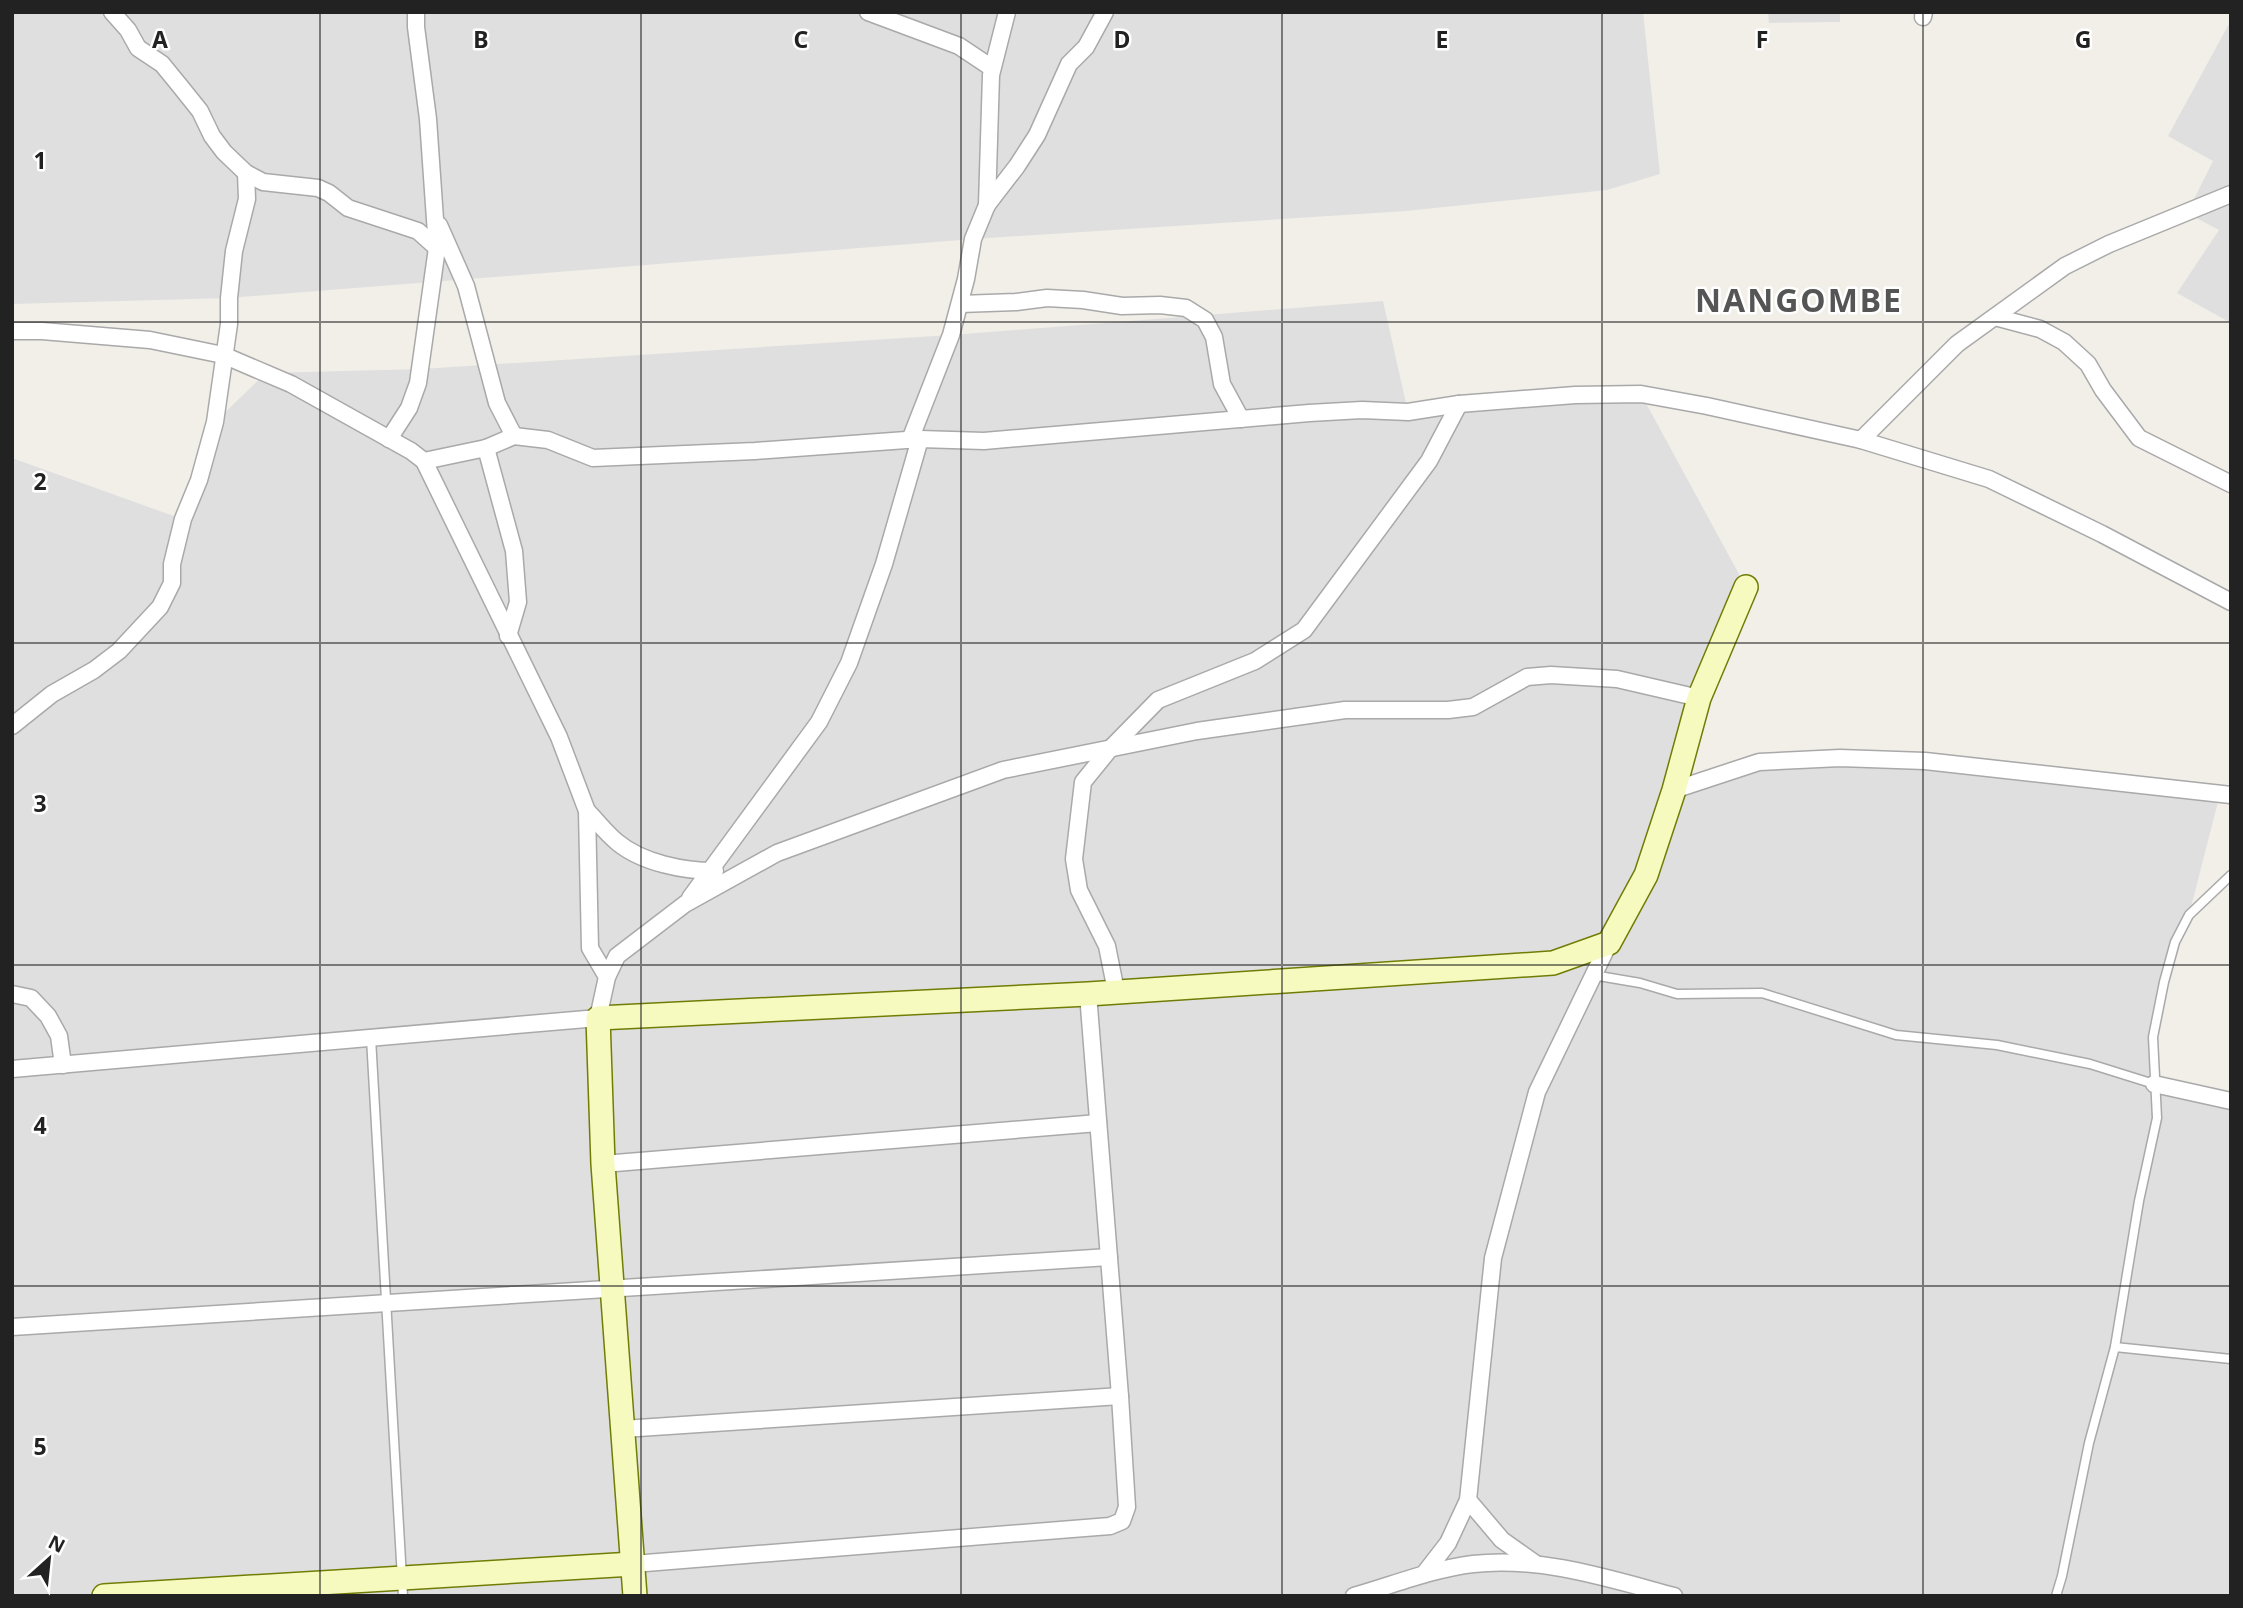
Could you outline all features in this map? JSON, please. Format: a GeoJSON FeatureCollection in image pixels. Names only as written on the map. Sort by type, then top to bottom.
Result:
{"type":"FeatureCollection","features":[{"type":"Feature","properties":{"kind":"street"},"geometry":{"type":"LineString","coordinates":[[112,12],[128,30],[138,48],[162,64],[200,111],[223,152],[246,173],[263,182],[318,188],[348,208],[418,231],[437,248]]}},
{"type":"Feature","properties":{"kind":"street"},"geometry":{"type":"LineString","coordinates":[[389,439],[409,408],[418,383],[437,248],[428,119],[416,12]]}},
{"type":"Feature","properties":{"kind":"street"},"geometry":{"type":"LineString","coordinates":[[868,12],[959,46],[992,68]]}},
{"type":"Feature","properties":{"kind":"street"},"geometry":{"type":"LineString","coordinates":[[685,904],[818,722],[849,663],[884,564],[915,440],[960,304],[974,239],[986,205],[992,68],[1007,12]]}},
{"type":"Feature","properties":{"kind":"street"},"geometry":{"type":"LineString","coordinates":[[986,205],[1037,135],[1069,64],[1086,47],[1105,12]]}},
{"type":"Feature","properties":{"kind":"street"},"geometry":{"type":"LineString","coordinates":[[12,726],[52,694],[94,670],[110,657],[160,607],[172,583],[172,564],[183,519],[199,480],[215,422],[229,324],[234,251],[247,199],[246,173]]}},
{"type":"Feature","properties":{"kind":"street"},"geometry":{"type":"LineString","coordinates":[[1861,440],[1957,344],[2065,266],[2109,244],[2231,194]]}},
{"type":"Feature","properties":{"kind":"street"},"geometry":{"type":"LineString","coordinates":[[435,217],[466,286],[497,403],[514,436]]}},
{"type":"Feature","properties":{"kind":"street"},"geometry":{"type":"LineString","coordinates":[[960,304],[1047,298],[1122,306],[1160,305],[1186,308],[1205,320],[1214,337],[1222,384],[1241,419]]}},
{"type":"Feature","properties":{"kind":"street"},"geometry":{"type":"LineString","coordinates":[[1996,317],[2040,329],[2064,342],[2088,364],[2103,390],[2139,439],[2231,484]]}},
{"type":"Feature","properties":{"kind":"street"},"geometry":{"type":"LineString","coordinates":[[12,331],[150,340],[223,355],[290,384],[424,461],[559,737],[587,811],[590,948],[607,977]]}},
{"type":"Feature","properties":{"kind":"street"},"geometry":{"type":"LineString","coordinates":[[424,461],[486,448],[514,436],[548,440],[593,458],[915,440],[984,442],[1362,410],[1408,412],[1459,404],[1575,395],[1641,394],[1861,440],[1989,480],[2102,534],[2231,602]]}},
{"type":"Feature","properties":{"kind":"street"},"geometry":{"type":"LineString","coordinates":[[1116,991],[1107,946],[1079,890],[1074,859],[1083,782],[1109,750],[1158,700],[1255,661],[1304,630],[1429,461],[1459,404]]}},
{"type":"Feature","properties":{"kind":"street"},"geometry":{"type":"LineString","coordinates":[[486,448],[514,551],[518,602],[508,636]]}},
{"type":"Feature","properties":{"kind":"street"},"geometry":{"type":"LineString","coordinates":[[1423,1574],[1448,1543],[1468,1500],[1493,1258],[1537,1092],[1609,943],[1646,875],[1674,790],[1699,698],[1746,587]]}},
{"type":"Feature","properties":{"kind":"street"},"geometry":{"type":"LineString","coordinates":[[635,1596],[603,1164],[598,1018],[607,977],[617,956],[685,904],[777,853],[1003,770],[1197,731],[1345,710],[1448,710],[1473,707],[1527,677],[1551,675],[1617,680],[1699,698]]}},
{"type":"Feature","properties":{"kind":"street"},"geometry":{"type":"LineString","coordinates":[[1674,790],[1759,762],[1840,758],[1925,761],[2231,795]]}},
{"type":"Feature","properties":{"kind":"street"},"geometry":{"type":"LineString","coordinates":[[587,811],[618,844],[653,861],[686,870],[741,871]]}},
{"type":"Feature","properties":{"kind":"street"},"geometry":{"type":"LineString","coordinates":[[12,1069],[598,1018],[1088,994],[1553,962],[1609,943]]}},
{"type":"Feature","properties":{"kind":"street"},"geometry":{"type":"LineString","coordinates":[[12,994],[32,998],[48,1016],[59,1036],[63,1065]]}},
{"type":"Feature","properties":{"kind":"street"},"geometry":{"type":"LineString","coordinates":[[104,1596],[403,1587],[633,1564],[1110,1526],[1122,1521],[1127,1507],[1120,1396],[1088,994]]}},
{"type":"Feature","properties":{"kind":"street"},"geometry":{"type":"LineString","coordinates":[[2154,1084],[2231,1101]]}},
{"type":"Feature","properties":{"kind":"street"},"geometry":{"type":"LineString","coordinates":[[603,1164],[1098,1123]]}},
{"type":"Feature","properties":{"kind":"street"},"geometry":{"type":"LineString","coordinates":[[12,1327],[1109,1257]]}},
{"type":"Feature","properties":{"kind":"street"},"geometry":{"type":"LineString","coordinates":[[623,1429],[1120,1396]]}},
{"type":"Feature","properties":{"kind":"street"},"geometry":{"type":"LineString","coordinates":[[1468,1500],[1502,1540],[1536,1564]]}},
{"type":"Feature","properties":{"kind":"street"},"geometry":{"type":"LineString","coordinates":[[1354,1596],[1423,1574],[1475,1564],[1536,1564],[1674,1596]]}},
{"type":"Feature","properties":{"kind":"lane"},"geometry":{"type":"LineString","coordinates":[[2056,1596],[2089,1443],[2115,1347],[2139,1201],[2157,1118],[2153,1037],[2175,942],[2189,915],[2231,875]]}},
{"type":"Feature","properties":{"kind":"lane"},"geometry":{"type":"LineString","coordinates":[[1593,975],[1677,994],[1762,993],[1896,1035],[1997,1045],[2090,1064],[2154,1084]]}},
{"type":"Feature","properties":{"kind":"lane"},"geometry":{"type":"LineString","coordinates":[[371,1038],[403,1587]]}},
{"type":"Feature","properties":{"kind":"lane"},"geometry":{"type":"LineString","coordinates":[[2115,1347],[2231,1359]]}},
{"type":"Feature","properties":{"kind":"shaded area"},"geometry":{"type":"Polygon","coordinates":[[[12,12],[1643,12],[1660,174],[1607,190],[1406,211],[973,239],[229,298],[12,304],[12,12]]]}},
{"type":"Feature","properties":{"kind":"shaded area"},"geometry":{"type":"Polygon","coordinates":[[[1768,12],[1840,12],[1840,22],[1769,23],[1768,12]]]}},
{"type":"Feature","properties":{"kind":"shaded area"},"geometry":{"type":"Polygon","coordinates":[[[2230,22],[2231,323],[2177,293],[2219,230],[2187,213],[2213,161],[2168,136],[2230,22]]]}},
{"type":"Feature","properties":{"kind":"shaded area"},"geometry":{"type":"Polygon","coordinates":[[[1383,301],[1408,412],[1641,394],[1746,587],[1675,790],[1759,762],[1840,758],[2220,794],[2189,915],[2175,942],[2153,1037],[2154,1084],[2231,1101],[2231,1596],[12,1596],[12,458],[182,519],[215,422],[266,373],[421,369],[951,335],[1383,301]]]}},
{"type":"Feature","properties":{"kind":"district","name":"NANGOMBE"},"geometry":{"type":"Point","coordinates":[1799,301]}}]}
